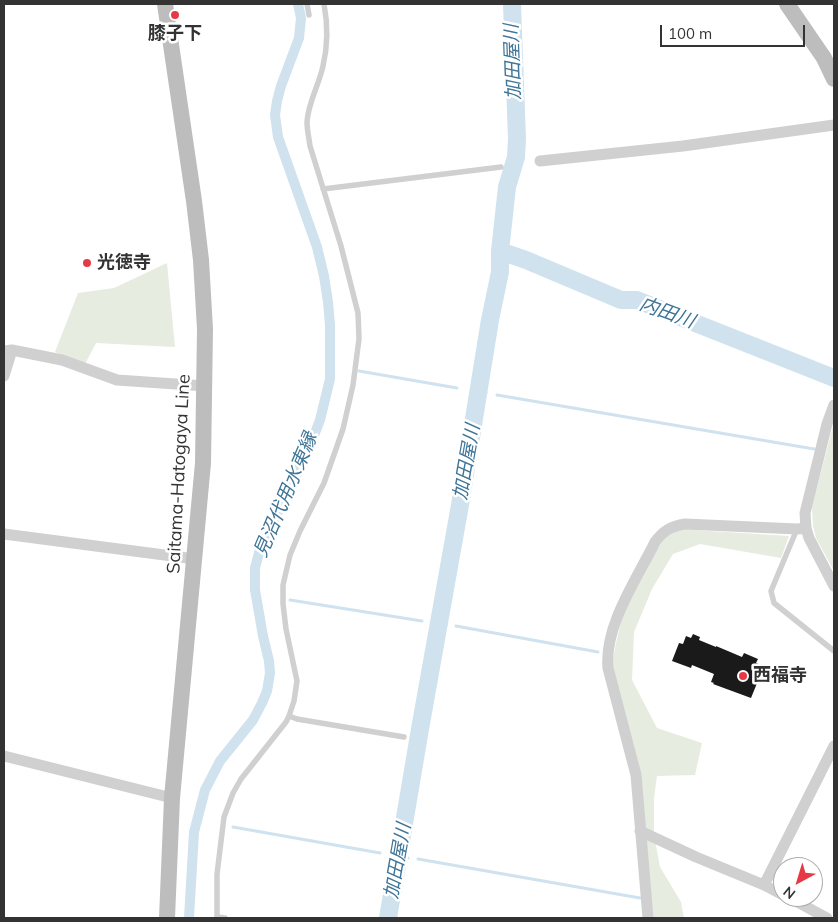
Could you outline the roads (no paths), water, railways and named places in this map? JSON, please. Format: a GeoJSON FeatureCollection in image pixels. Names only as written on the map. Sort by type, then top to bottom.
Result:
{"type":"FeatureCollection","features":[{"type":"Feature","properties":{"kind":"main road","name":"Saitama-Hatogaya Line"},"geometry":{"type":"LineString","coordinates":[[165,4],[194,201],[201,260],[205,329],[203,463],[172,798],[167,918]]}},
{"type":"Feature","properties":{"kind":"main road"},"geometry":{"type":"LineString","coordinates":[[787,4],[824,58],[834,79]]}},
{"type":"Feature","properties":{"kind":"street"},"geometry":{"type":"LineString","coordinates":[[540,161],[683,146],[834,125]]}},
{"type":"Feature","properties":{"kind":"street"},"geometry":{"type":"LineString","coordinates":[[4,376],[8,350],[62,360],[117,380],[205,386]]}},
{"type":"Feature","properties":{"kind":"street"},"geometry":{"type":"LineString","coordinates":[[834,405],[826,424],[805,508],[802,528],[834,586]]}},
{"type":"Feature","properties":{"kind":"street"},"geometry":{"type":"LineString","coordinates":[[648,918],[636,775],[607,663],[615,622],[654,542],[671,526],[685,524],[802,528]]}},
{"type":"Feature","properties":{"kind":"street"},"geometry":{"type":"LineString","coordinates":[[4,534],[194,559]]}},
{"type":"Feature","properties":{"kind":"street"},"geometry":{"type":"LineString","coordinates":[[764,884],[834,746]]}},
{"type":"Feature","properties":{"kind":"street"},"geometry":{"type":"LineString","coordinates":[[4,756],[172,798]]}},
{"type":"Feature","properties":{"kind":"street"},"geometry":{"type":"LineString","coordinates":[[640,831],[696,857],[773,889]]}},
{"type":"Feature","properties":{"kind":"street"},"geometry":{"type":"LineString","coordinates":[[807,907],[827,918]]}},
{"type":"Feature","properties":{"kind":"lane"},"geometry":{"type":"LineString","coordinates":[[307,4],[309,15]]}},
{"type":"Feature","properties":{"kind":"lane"},"geometry":{"type":"LineString","coordinates":[[226,918],[218,918],[217,874],[224,817],[233,793],[241,779],[290,716],[297,682],[283,610],[283,585],[290,555],[324,483],[342,429],[353,385],[359,339],[358,313],[341,246],[310,146],[307,123],[310,104],[319,80],[326,50],[328,26],[324,4]]}},
{"type":"Feature","properties":{"kind":"lane"},"geometry":{"type":"LineString","coordinates":[[323,189],[501,167]]}},
{"type":"Feature","properties":{"kind":"lane"},"geometry":{"type":"LineString","coordinates":[[802,528],[772,591],[774,603],[834,651]]}},
{"type":"Feature","properties":{"kind":"lane"},"geometry":{"type":"LineString","coordinates":[[290,716],[297,719],[404,737]]}},
{"type":"Feature","properties":{"kind":"waterway","name":"見沼代用水東縁"},"geometry":{"type":"LineString","coordinates":[[189,918],[194,832],[205,790],[220,761],[253,720],[267,691],[270,673],[269,661],[255,590],[255,568],[260,549],[310,446],[320,420],[330,379],[330,325],[324,276],[317,247],[278,137],[275,115],[281,86],[299,38],[301,18],[298,4]]}},
{"type":"Feature","properties":{"kind":"waterway","name":"加田屋川"},"geometry":{"type":"LineString","coordinates":[[388,918],[460,505],[490,320],[500,272],[500,251],[507,187],[516,157],[512,4]]}},
{"type":"Feature","properties":{"kind":"waterway","name":"内田川"},"geometry":{"type":"LineString","coordinates":[[500,251],[621,300],[637,300],[834,378]]}},
{"type":"Feature","properties":{"kind":"waterway"},"geometry":{"type":"LineString","coordinates":[[359,371],[457,388]]}},
{"type":"Feature","properties":{"kind":"waterway","name":"加田屋川"},"geometry":{"type":"LineString","coordinates":[[471,391],[486,393]]}},
{"type":"Feature","properties":{"kind":"waterway"},"geometry":{"type":"LineString","coordinates":[[497,395],[814,449]]}},
{"type":"Feature","properties":{"kind":"waterway"},"geometry":{"type":"LineString","coordinates":[[290,600],[422,621]]}},
{"type":"Feature","properties":{"kind":"waterway","name":"加田屋川"},"geometry":{"type":"LineString","coordinates":[[432,622],[446,625]]}},
{"type":"Feature","properties":{"kind":"waterway"},"geometry":{"type":"LineString","coordinates":[[456,626],[598,652]]}},
{"type":"Feature","properties":{"kind":"waterway"},"geometry":{"type":"LineString","coordinates":[[233,827],[380,853]]}},
{"type":"Feature","properties":{"kind":"waterway","name":"加田屋川"},"geometry":{"type":"LineString","coordinates":[[390,855],[408,858]]}},
{"type":"Feature","properties":{"kind":"waterway"},"geometry":{"type":"LineString","coordinates":[[418,859],[640,898]]}},
{"type":"Feature","properties":{"kind":"place","name":"膝子下"},"geometry":{"type":"Point","coordinates":[175,15]}},
{"type":"Feature","properties":{"kind":"place","name":"光徳寺"},"geometry":{"type":"Point","coordinates":[87,263]}},
{"type":"Feature","properties":{"kind":"place","name":"西福寺"},"geometry":{"type":"Point","coordinates":[743,676]}}]}
